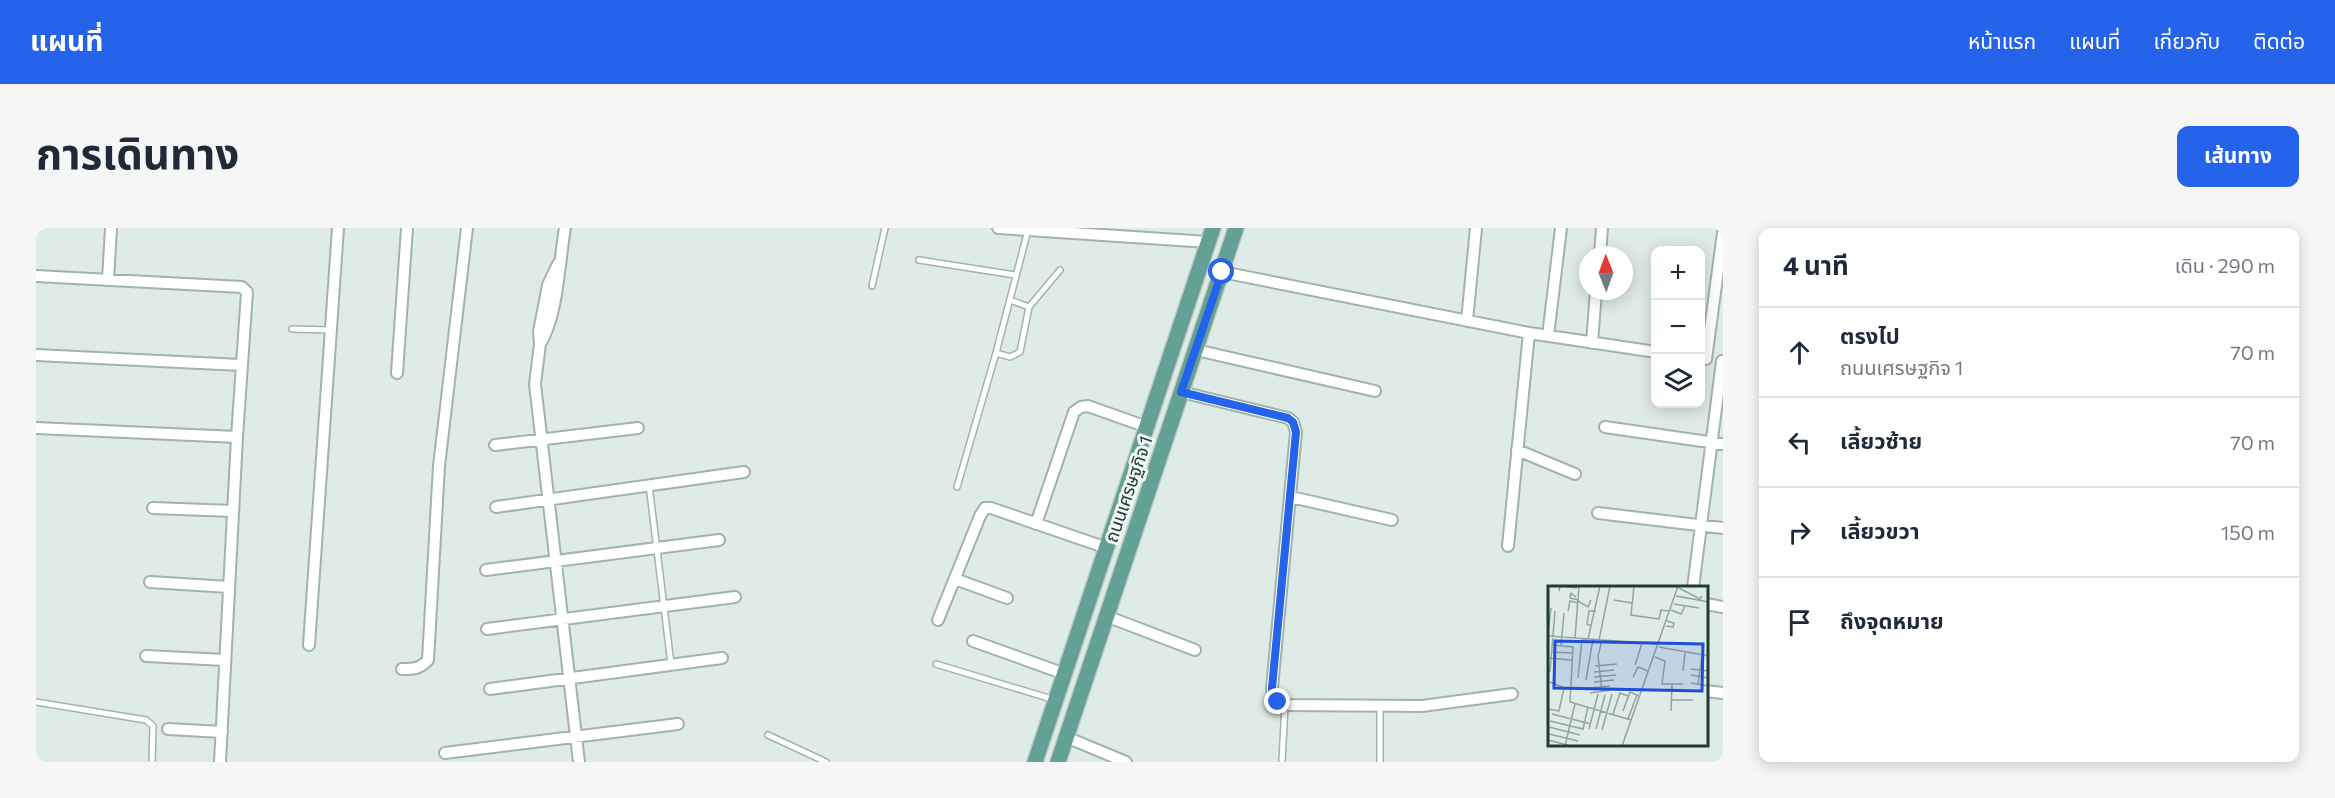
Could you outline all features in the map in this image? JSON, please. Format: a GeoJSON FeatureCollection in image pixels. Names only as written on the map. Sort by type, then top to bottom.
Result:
{"type":"FeatureCollection","features":[{"type":"Feature","properties":{"kind":"main road","name":"ถนนเศรษฐกิจ 1"},"geometry":{"type":"LineString","coordinates":[[1058,762],[1236,228]]}},
{"type":"Feature","properties":{"kind":"main road","name":"ถนนเศรษฐกิจ 1"},"geometry":{"type":"LineString","coordinates":[[1035,762],[1210,235]]}},
{"type":"Feature","properties":{"kind":"street"},"geometry":{"type":"LineString","coordinates":[[108,280],[111,228]]}},
{"type":"Feature","properties":{"kind":"street"},"geometry":{"type":"LineString","coordinates":[[309,645],[338,228]]}},
{"type":"Feature","properties":{"kind":"street"},"geometry":{"type":"LineString","coordinates":[[397,373],[407,228]]}},
{"type":"Feature","properties":{"kind":"street"},"geometry":{"type":"LineString","coordinates":[[402,669],[420,667],[428,660],[439,466],[467,228]]}},
{"type":"Feature","properties":{"kind":"street"},"geometry":{"type":"LineString","coordinates":[[565,228],[558,264],[548,285],[539,331],[540,344],[535,384],[579,762]]}},
{"type":"Feature","properties":{"kind":"street"},"geometry":{"type":"LineString","coordinates":[[998,228],[1210,235]]}},
{"type":"Feature","properties":{"kind":"street"},"geometry":{"type":"LineString","coordinates":[[1466,228],[1476,232],[1467,321]]}},
{"type":"Feature","properties":{"kind":"street"},"geometry":{"type":"LineString","coordinates":[[1548,336],[1561,228]]}},
{"type":"Feature","properties":{"kind":"street"},"geometry":{"type":"LineString","coordinates":[[1601,246],[1602,228]]}},
{"type":"Feature","properties":{"kind":"street"},"geometry":{"type":"LineString","coordinates":[[1704,354],[1723,233]]}},
{"type":"Feature","properties":{"kind":"street"},"geometry":{"type":"LineString","coordinates":[[1222,272],[1529,333],[1651,351]]}},
{"type":"Feature","properties":{"kind":"street"},"geometry":{"type":"LineString","coordinates":[[36,276],[245,288],[247,292],[241,365],[220,762]]}},
{"type":"Feature","properties":{"kind":"street"},"geometry":{"type":"LineString","coordinates":[[1592,343],[1595,300]]}},
{"type":"Feature","properties":{"kind":"street"},"geometry":{"type":"LineString","coordinates":[[1508,546],[1529,333]]}},
{"type":"Feature","properties":{"kind":"street"},"geometry":{"type":"LineString","coordinates":[[1196,350],[1375,391]]}},
{"type":"Feature","properties":{"kind":"street"},"geometry":{"type":"LineString","coordinates":[[36,355],[241,365]]}},
{"type":"Feature","properties":{"kind":"street"},"geometry":{"type":"LineString","coordinates":[[1693,586],[1701,525],[1717,443],[1722,361],[1705,359]]}},
{"type":"Feature","properties":{"kind":"street"},"geometry":{"type":"LineString","coordinates":[[1181,392],[1278,416],[1293,422],[1296,432],[1296,452],[1272,688],[1273,698],[1286,705],[1422,706],[1512,694]]}},
{"type":"Feature","properties":{"kind":"street"},"geometry":{"type":"LineString","coordinates":[[1036,524],[1074,412],[1081,407],[1088,406],[1148,427]]}},
{"type":"Feature","properties":{"kind":"street"},"geometry":{"type":"LineString","coordinates":[[1605,427],[1717,443]]}},
{"type":"Feature","properties":{"kind":"street"},"geometry":{"type":"LineString","coordinates":[[36,428],[237,437]]}},
{"type":"Feature","properties":{"kind":"street"},"geometry":{"type":"LineString","coordinates":[[495,445],[638,428]]}},
{"type":"Feature","properties":{"kind":"street"},"geometry":{"type":"LineString","coordinates":[[1517,450],[1575,474]]}},
{"type":"Feature","properties":{"kind":"street"},"geometry":{"type":"LineString","coordinates":[[495,507],[744,472]]}},
{"type":"Feature","properties":{"kind":"street"},"geometry":{"type":"LineString","coordinates":[[1291,497],[1392,520]]}},
{"type":"Feature","properties":{"kind":"street"},"geometry":{"type":"LineString","coordinates":[[153,508],[233,511]]}},
{"type":"Feature","properties":{"kind":"street"},"geometry":{"type":"LineString","coordinates":[[938,621],[985,508],[1107,548]]}},
{"type":"Feature","properties":{"kind":"street"},"geometry":{"type":"LineString","coordinates":[[1598,513],[1723,528]]}},
{"type":"Feature","properties":{"kind":"street"},"geometry":{"type":"LineString","coordinates":[[486,570],[719,540]]}},
{"type":"Feature","properties":{"kind":"street"},"geometry":{"type":"LineString","coordinates":[[955,579],[1007,598]]}},
{"type":"Feature","properties":{"kind":"street"},"geometry":{"type":"LineString","coordinates":[[150,582],[229,587]]}},
{"type":"Feature","properties":{"kind":"street"},"geometry":{"type":"LineString","coordinates":[[487,629],[735,597]]}},
{"type":"Feature","properties":{"kind":"street"},"geometry":{"type":"LineString","coordinates":[[1708,604],[1723,607]]}},
{"type":"Feature","properties":{"kind":"street"},"geometry":{"type":"LineString","coordinates":[[1106,615],[1195,650]]}},
{"type":"Feature","properties":{"kind":"street"},"geometry":{"type":"LineString","coordinates":[[973,641],[1065,674]]}},
{"type":"Feature","properties":{"kind":"street"},"geometry":{"type":"LineString","coordinates":[[146,656],[225,660]]}},
{"type":"Feature","properties":{"kind":"street"},"geometry":{"type":"LineString","coordinates":[[490,689],[722,658]]}},
{"type":"Feature","properties":{"kind":"street"},"geometry":{"type":"LineString","coordinates":[[1708,691],[1723,693]]}},
{"type":"Feature","properties":{"kind":"street"},"geometry":{"type":"LineString","coordinates":[[446,753],[678,724]]}},
{"type":"Feature","properties":{"kind":"street"},"geometry":{"type":"LineString","coordinates":[[168,729],[222,732]]}},
{"type":"Feature","properties":{"kind":"street"},"geometry":{"type":"LineString","coordinates":[[1066,737],[1126,762]]}},
{"type":"Feature","properties":{"kind":"lane"},"geometry":{"type":"LineString","coordinates":[[872,286],[885,228]]}},
{"type":"Feature","properties":{"kind":"lane"},"geometry":{"type":"LineString","coordinates":[[957,487],[996,353],[1028,230]]}},
{"type":"Feature","properties":{"kind":"lane"},"geometry":{"type":"LineString","coordinates":[[919,260],[1015,275]]}},
{"type":"Feature","properties":{"kind":"lane"},"geometry":{"type":"LineString","coordinates":[[996,353],[1010,357],[1020,352],[1029,308],[1060,270]]}},
{"type":"Feature","properties":{"kind":"lane"},"geometry":{"type":"LineString","coordinates":[[1010,300],[1029,308]]}},
{"type":"Feature","properties":{"kind":"lane"},"geometry":{"type":"LineString","coordinates":[[292,329],[331,330]]}},
{"type":"Feature","properties":{"kind":"lane"},"geometry":{"type":"LineString","coordinates":[[649,485],[662,606],[671,664]]}},
{"type":"Feature","properties":{"kind":"lane"},"geometry":{"type":"LineString","coordinates":[[936,664],[1056,700]]}},
{"type":"Feature","properties":{"kind":"lane"},"geometry":{"type":"LineString","coordinates":[[36,702],[146,720],[153,726],[152,762]]}},
{"type":"Feature","properties":{"kind":"lane"},"geometry":{"type":"LineString","coordinates":[[1282,761],[1286,705]]}},
{"type":"Feature","properties":{"kind":"lane"},"geometry":{"type":"LineString","coordinates":[[1380,706],[1380,762]]}},
{"type":"Feature","properties":{"kind":"lane"},"geometry":{"type":"LineString","coordinates":[[768,735],[826,762]]}},
{"type":"Feature","properties":{"kind":"route"},"geometry":{"type":"LineString","coordinates":[[1222,272],[1181,392],[1288,418],[1293,422],[1296,432],[1296,452],[1272,688],[1273,698],[1278,702]]}}]}
